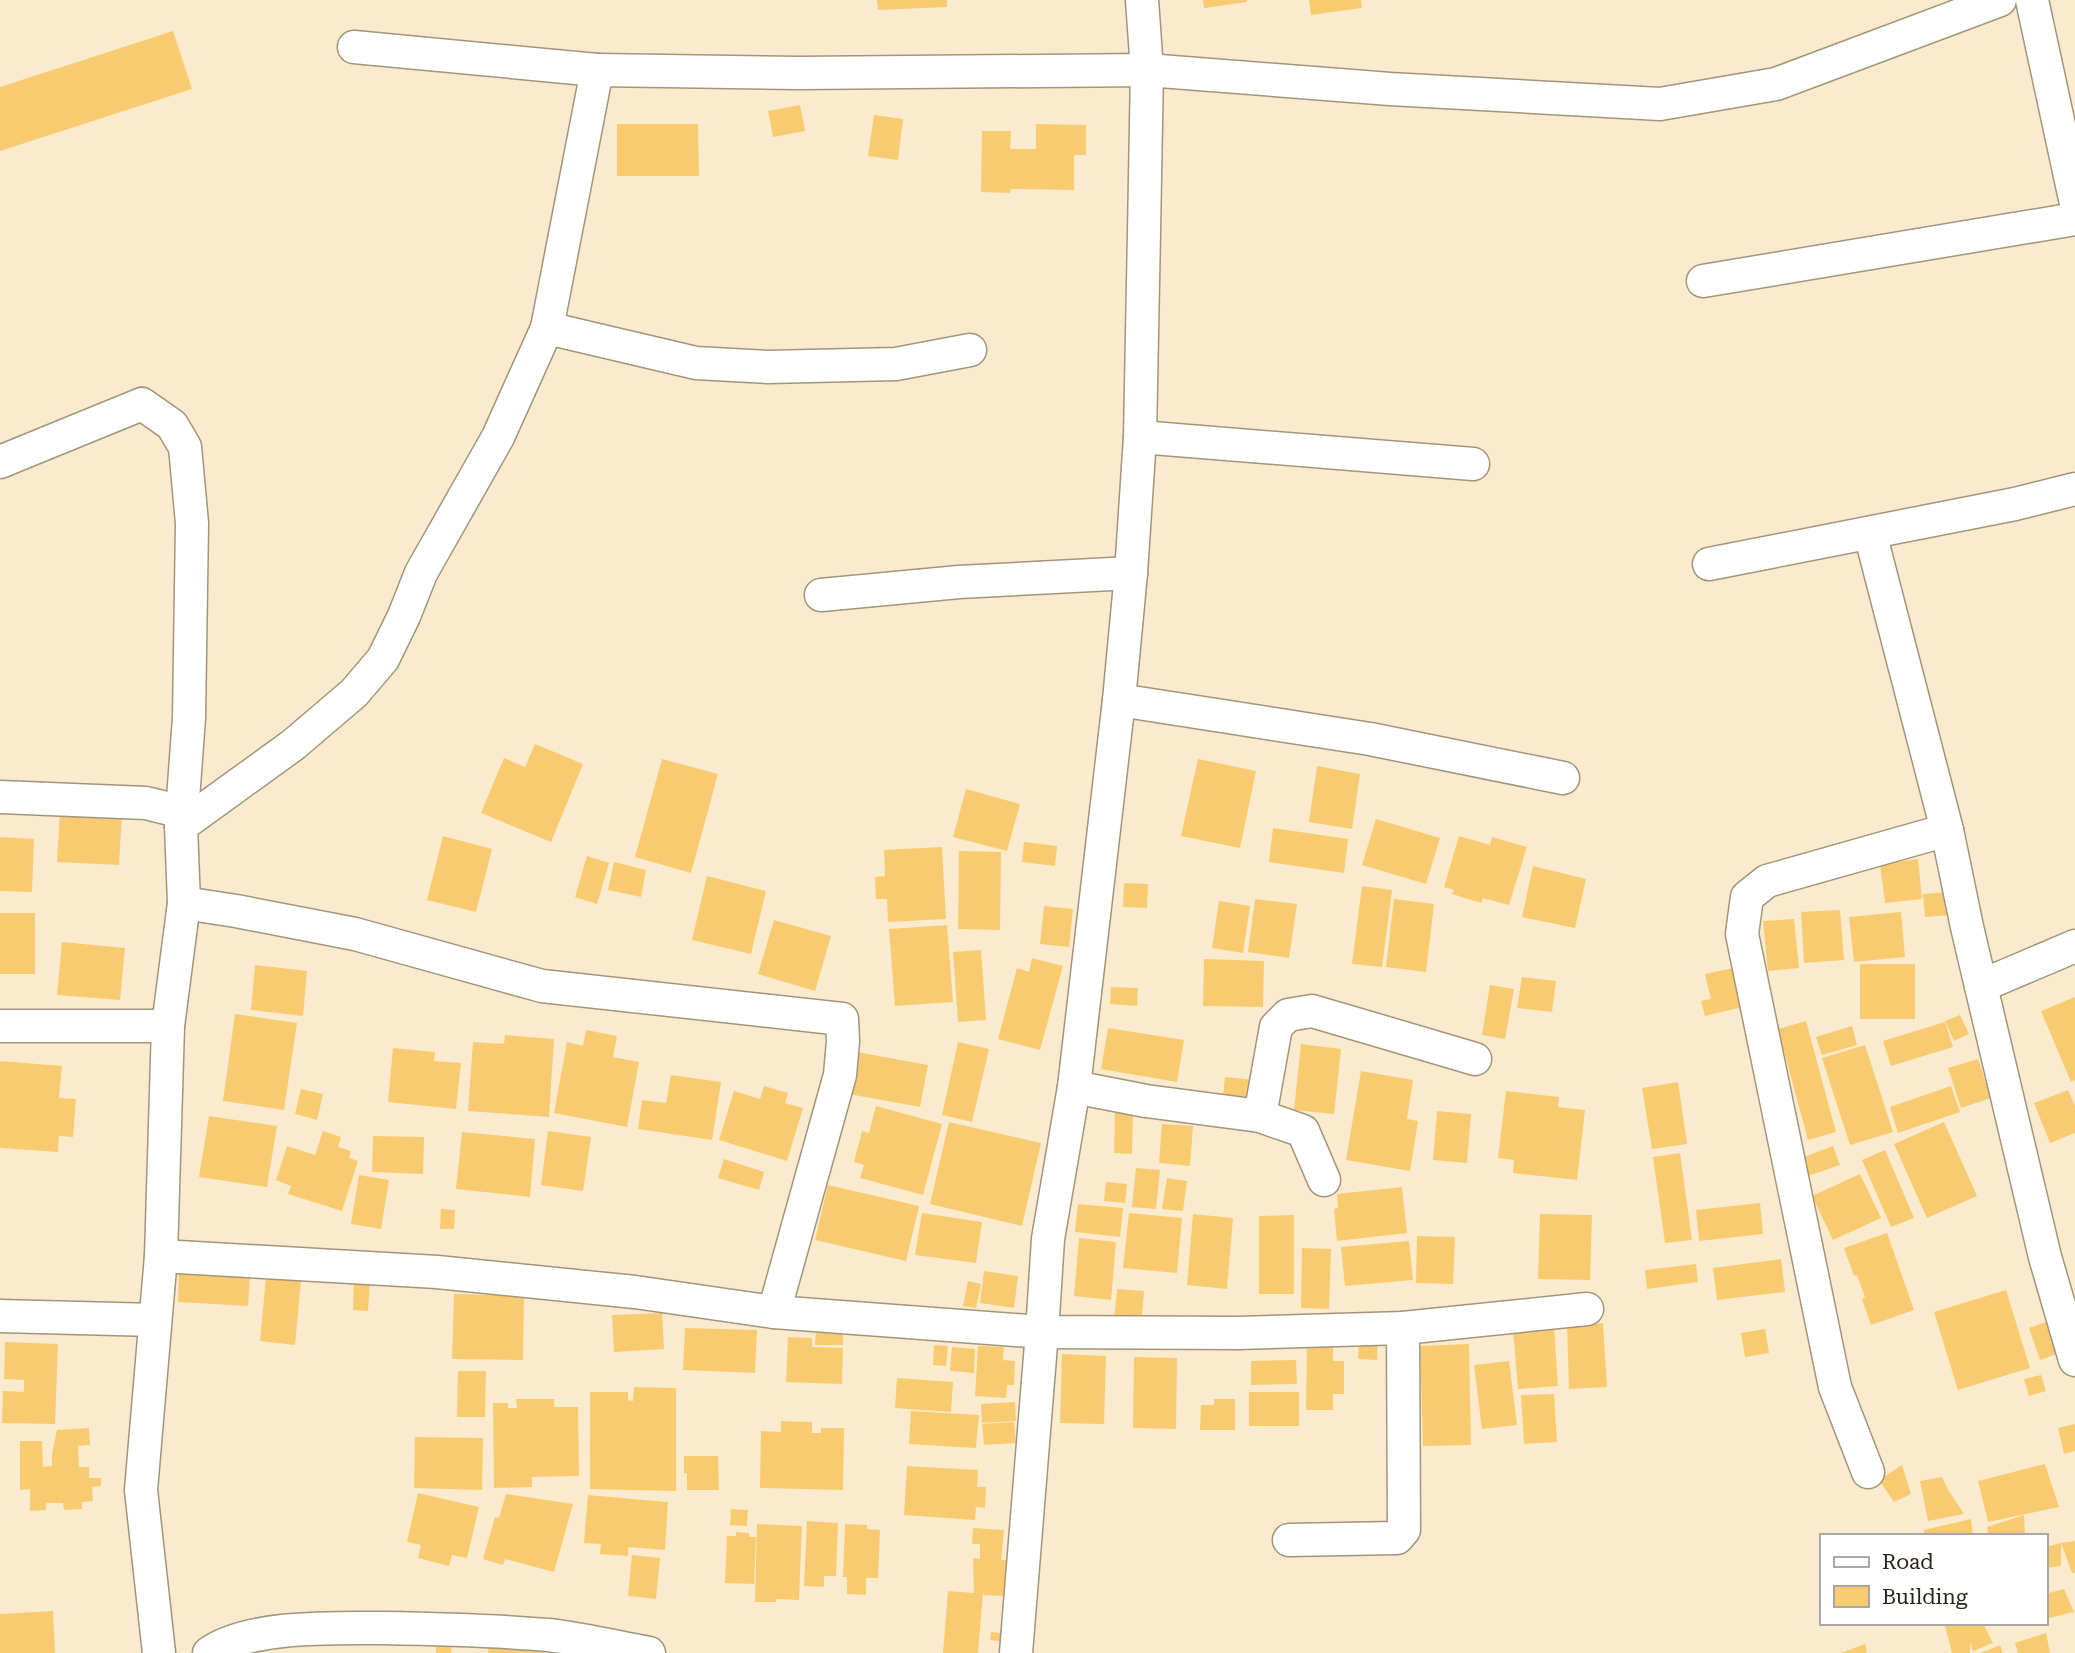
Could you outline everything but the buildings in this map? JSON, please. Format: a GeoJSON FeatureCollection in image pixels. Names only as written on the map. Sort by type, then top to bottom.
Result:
{"type":"FeatureCollection","features":[{"type":"Feature","properties":{"kind":"street"},"geometry":{"type":"LineString","coordinates":[[1016,1653],[1048,1239],[1074,1087],[1131,573],[1140,437],[1147,70],[1142,0]]}},
{"type":"Feature","properties":{"kind":"street"},"geometry":{"type":"LineString","coordinates":[[354,47],[597,71],[799,74],[1147,70],[1390,89],[1660,104],[1776,84],[2000,0]]}},
{"type":"Feature","properties":{"kind":"street"},"geometry":{"type":"LineString","coordinates":[[2032,0],[2075,200]]}},
{"type":"Feature","properties":{"kind":"street"},"geometry":{"type":"LineString","coordinates":[[182,819],[293,745],[354,693],[383,659],[421,573],[498,436],[547,328],[597,71]]}},
{"type":"Feature","properties":{"kind":"street"},"geometry":{"type":"LineString","coordinates":[[1703,281],[2075,219]]}},
{"type":"Feature","properties":{"kind":"street"},"geometry":{"type":"LineString","coordinates":[[547,328],[696,363],[732,365],[781,367],[896,364],[970,350]]}},
{"type":"Feature","properties":{"kind":"street"},"geometry":{"type":"LineString","coordinates":[[0,462],[142,404],[172,425],[184,447],[192,523],[189,718],[182,819],[184,903],[168,1027],[161,1256],[141,1490],[159,1653]]}},
{"type":"Feature","properties":{"kind":"street"},"geometry":{"type":"LineString","coordinates":[[1140,437],[1473,464]]}},
{"type":"Feature","properties":{"kind":"street"},"geometry":{"type":"LineString","coordinates":[[1709,564],[2015,504],[2075,489]]}},
{"type":"Feature","properties":{"kind":"street"},"geometry":{"type":"LineString","coordinates":[[1870,533],[1947,830],[2045,1257],[2075,1360]]}},
{"type":"Feature","properties":{"kind":"street"},"geometry":{"type":"LineString","coordinates":[[821,595],[959,582],[1131,573]]}},
{"type":"Feature","properties":{"kind":"street"},"geometry":{"type":"LineString","coordinates":[[1119,700],[1370,739],[1563,778]]}},
{"type":"Feature","properties":{"kind":"street"},"geometry":{"type":"LineString","coordinates":[[0,797],[146,803],[182,819]]}},
{"type":"Feature","properties":{"kind":"street"},"geometry":{"type":"LineString","coordinates":[[1868,1472],[1835,1387],[1742,934],[1747,897],[1767,881],[1947,830]]}},
{"type":"Feature","properties":{"kind":"street"},"geometry":{"type":"LineString","coordinates":[[184,903],[355,934],[541,986],[842,1019],[840,1075],[774,1312]]}},
{"type":"Feature","properties":{"kind":"street"},"geometry":{"type":"LineString","coordinates":[[1981,986],[2075,946]]}},
{"type":"Feature","properties":{"kind":"street"},"geometry":{"type":"LineString","coordinates":[[1260,1116],[1276,1027],[1288,1015],[1312,1012],[1475,1059]]}},
{"type":"Feature","properties":{"kind":"street"},"geometry":{"type":"LineString","coordinates":[[0,1026],[168,1027]]}},
{"type":"Feature","properties":{"kind":"street"},"geometry":{"type":"LineString","coordinates":[[1074,1087],[1146,1101],[1260,1116],[1303,1131],[1324,1180]]}},
{"type":"Feature","properties":{"kind":"street"},"geometry":{"type":"LineString","coordinates":[[161,1256],[437,1272],[635,1292],[774,1312],[1042,1332],[1238,1333],[1403,1328],[1587,1309]]}},
{"type":"Feature","properties":{"kind":"street"},"geometry":{"type":"LineString","coordinates":[[0,1317],[155,1320]]}},
{"type":"Feature","properties":{"kind":"street"},"geometry":{"type":"LineString","coordinates":[[1289,1540],[1397,1538],[1404,1530],[1403,1328]]}},
{"type":"Feature","properties":{"kind":"street"},"geometry":{"type":"LineString","coordinates":[[209,1653],[219,1646],[250,1636],[315,1628],[428,1629],[550,1636],[649,1653]]}}]}
